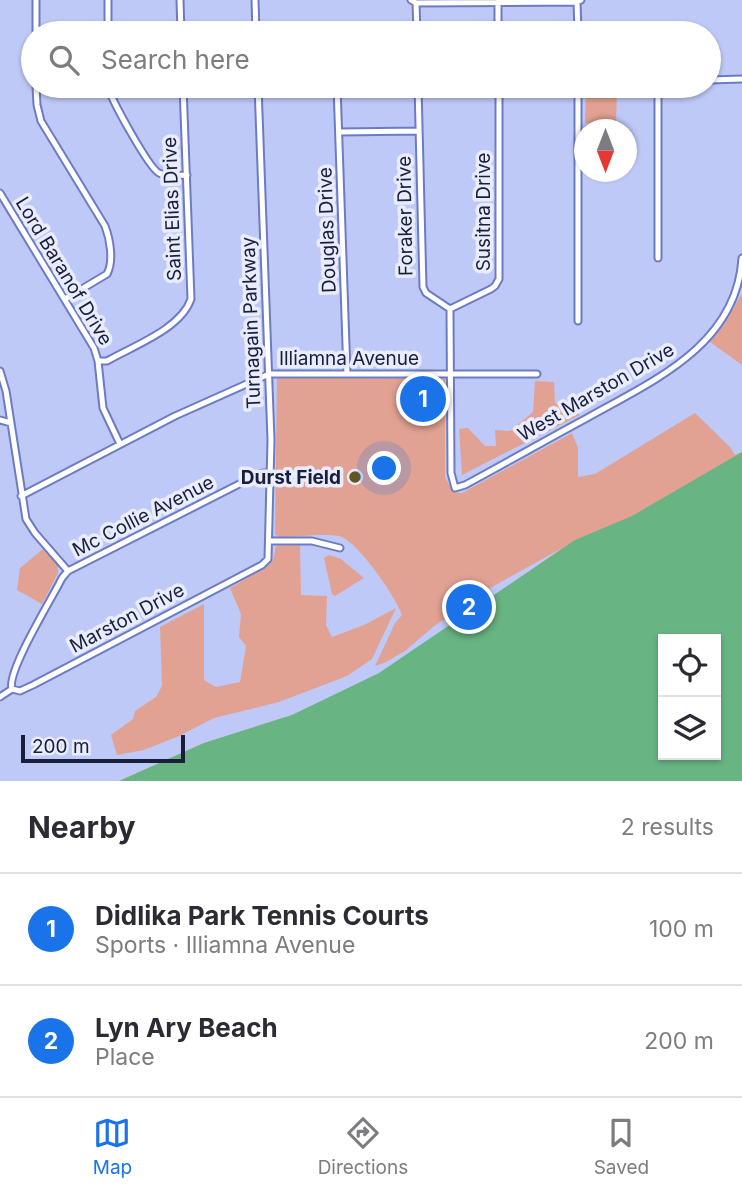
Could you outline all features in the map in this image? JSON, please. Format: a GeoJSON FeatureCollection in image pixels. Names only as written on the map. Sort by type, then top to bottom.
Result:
{"type":"FeatureCollection","features":[{"type":"Feature","properties":{"kind":"street"},"geometry":{"type":"LineString","coordinates":[[36,0],[36,21]]}},
{"type":"Feature","properties":{"kind":"street"},"geometry":{"type":"LineString","coordinates":[[107,21],[108,0]]}},
{"type":"Feature","properties":{"kind":"street"},"geometry":{"type":"LineString","coordinates":[[180,0],[181,21]]}},
{"type":"Feature","properties":{"kind":"street"},"geometry":{"type":"LineString","coordinates":[[255,0],[256,21]]}},
{"type":"Feature","properties":{"kind":"street"},"geometry":{"type":"LineString","coordinates":[[416,21],[414,1],[579,1],[578,21]]}},
{"type":"Feature","properties":{"kind":"street"},"geometry":{"type":"LineString","coordinates":[[498,2],[498,21]]}},
{"type":"Feature","properties":{"kind":"street"},"geometry":{"type":"LineString","coordinates":[[721,80],[742,79]]}},
{"type":"Feature","properties":{"kind":"street"},"geometry":{"type":"LineString","coordinates":[[37,98],[41,121],[105,226],[109,239],[109,271],[65,299]]}},
{"type":"Feature","properties":{"kind":"street"},"geometry":{"type":"LineString","coordinates":[[112,98],[154,170],[166,175],[187,175]]}},
{"type":"Feature","properties":{"kind":"street","name":"Saint Elias Drive"},"geometry":{"type":"LineString","coordinates":[[99,361],[107,360],[173,324],[186,310],[191,293],[184,98]]}},
{"type":"Feature","properties":{"kind":"street","name":"Turnagain Parkway"},"geometry":{"type":"LineString","coordinates":[[258,98],[269,374],[268,559]]}},
{"type":"Feature","properties":{"kind":"street","name":"Douglas Drive"},"geometry":{"type":"LineString","coordinates":[[338,98],[347,374]]}},
{"type":"Feature","properties":{"kind":"street","name":"Foraker Drive"},"geometry":{"type":"LineString","coordinates":[[418,98],[423,287],[426,293],[450,309]]}},
{"type":"Feature","properties":{"kind":"street","name":"Susitna Drive"},"geometry":{"type":"LineString","coordinates":[[450,309],[491,289],[499,279],[499,98]]}},
{"type":"Feature","properties":{"kind":"street"},"geometry":{"type":"LineString","coordinates":[[578,98],[578,321]]}},
{"type":"Feature","properties":{"kind":"street"},"geometry":{"type":"LineString","coordinates":[[658,98],[658,258]]}},
{"type":"Feature","properties":{"kind":"street"},"geometry":{"type":"LineString","coordinates":[[339,132],[419,131]]}},
{"type":"Feature","properties":{"kind":"street","name":"Lord Baranof Drive"},"geometry":{"type":"LineString","coordinates":[[0,193],[94,348],[99,361],[103,408],[121,444]]}},
{"type":"Feature","properties":{"kind":"street","name":"West Marston Drive"},"geometry":{"type":"LineString","coordinates":[[451,374],[451,473],[455,488],[643,387],[686,358],[713,332],[726,314],[737,293],[742,258]]}},
{"type":"Feature","properties":{"kind":"street"},"geometry":{"type":"LineString","coordinates":[[450,309],[451,374]]}},
{"type":"Feature","properties":{"kind":"street"},"geometry":{"type":"LineString","coordinates":[[0,371],[6,391],[24,513],[30,527],[68,571],[29,639],[11,680],[12,689]]}},
{"type":"Feature","properties":{"kind":"street","name":"Illiamna Avenue"},"geometry":{"type":"LineString","coordinates":[[21,496],[198,405],[269,374],[537,374]]}},
{"type":"Feature","properties":{"kind":"street"},"geometry":{"type":"LineString","coordinates":[[0,420],[11,423]]}},
{"type":"Feature","properties":{"kind":"street","name":"Mc Collie Avenue"},"geometry":{"type":"LineString","coordinates":[[68,571],[258,474],[270,472]]}},
{"type":"Feature","properties":{"kind":"street"},"geometry":{"type":"LineString","coordinates":[[270,541],[312,541],[340,548]]}},
{"type":"Feature","properties":{"kind":"street","name":"Marston Drive"},"geometry":{"type":"LineString","coordinates":[[0,697],[12,689],[20,691],[33,685],[262,565],[268,559]]}},
{"type":"Feature","properties":{"kind":"shaded area"},"geometry":{"type":"Polygon","coordinates":[[[586,98],[617,98],[616,119],[585,119],[586,98]]]}},
{"type":"Feature","properties":{"kind":"shaded area"},"geometry":{"type":"Polygon","coordinates":[[[741,295],[742,297],[742,365],[710,342],[741,295]]]}},
{"type":"Feature","properties":{"kind":"shaded area"},"geometry":{"type":"Polygon","coordinates":[[[277,377],[445,379],[445,477],[453,492],[462,493],[572,433],[578,448],[578,477],[595,474],[695,413],[735,455],[742,452],[717,634],[658,634],[658,640],[119,781],[204,743],[292,715],[380,675],[564,547],[492,587],[433,627],[405,651],[375,666],[395,623],[402,615],[375,570],[356,548],[339,536],[279,537],[275,534],[277,377]]]}},
{"type":"Feature","properties":{"kind":"shaded area"},"geometry":{"type":"Polygon","coordinates":[[[535,381],[554,382],[555,403],[580,415],[462,475],[459,429],[468,428],[485,446],[496,446],[495,430],[510,431],[533,412],[535,381]]]}},
{"type":"Feature","properties":{"kind":"shaded area"},"geometry":{"type":"Polygon","coordinates":[[[742,452],[742,781],[119,781],[204,743],[292,715],[379,673],[575,540],[632,516],[742,452]]]}},
{"type":"Feature","properties":{"kind":"shaded area"},"geometry":{"type":"Polygon","coordinates":[[[300,545],[301,595],[327,596],[326,625],[332,637],[364,625],[396,608],[372,659],[347,676],[279,702],[214,718],[144,750],[117,755],[111,735],[133,719],[135,711],[156,697],[162,686],[160,627],[204,604],[204,680],[216,687],[240,682],[246,646],[239,637],[241,614],[230,588],[268,566],[273,560],[276,546],[300,545]]]}},
{"type":"Feature","properties":{"kind":"shaded area"},"geometry":{"type":"Polygon","coordinates":[[[43,549],[58,564],[58,573],[42,604],[17,590],[20,568],[43,549]]]}},
{"type":"Feature","properties":{"kind":"shaded area"},"geometry":{"type":"Polygon","coordinates":[[[329,555],[341,559],[364,578],[335,596],[332,594],[324,558],[329,555]]]}},
{"type":"Feature","properties":{"kind":"place","name":"Didlika Park Tennis Courts"},"geometry":{"type":"Point","coordinates":[423,399]}},
{"type":"Feature","properties":{"kind":"place","name":"Durst Field"},"geometry":{"type":"Point","coordinates":[355,477]}},
{"type":"Feature","properties":{"kind":"place","name":"Lyn Ary Beach"},"geometry":{"type":"Point","coordinates":[469,607]}}]}
